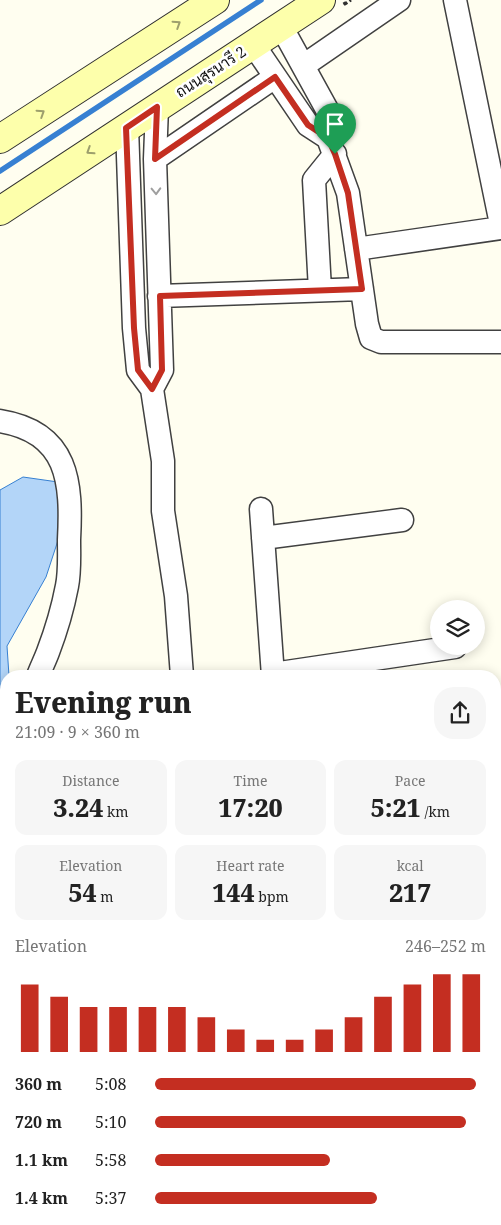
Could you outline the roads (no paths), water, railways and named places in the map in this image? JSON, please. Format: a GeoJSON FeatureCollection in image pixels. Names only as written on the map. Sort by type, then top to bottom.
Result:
{"type":"FeatureCollection","features":[{"type":"Feature","properties":{"kind":"main road"},"geometry":{"type":"LineString","coordinates":[[0,139],[215,0]]}},
{"type":"Feature","properties":{"kind":"main road","name":"ถนนสุรนารี 2"},"geometry":{"type":"LineString","coordinates":[[0,211],[281,26],[333,2]]}},
{"type":"Feature","properties":{"kind":"street"},"geometry":{"type":"LineString","coordinates":[[303,66],[399,0]]}},
{"type":"Feature","properties":{"kind":"street"},"geometry":{"type":"LineString","coordinates":[[455,0],[501,224]]}},
{"type":"Feature","properties":{"kind":"street"},"geometry":{"type":"LineString","coordinates":[[281,26],[330,115],[332,146],[348,193],[371,338],[381,342],[501,342]]}},
{"type":"Feature","properties":{"kind":"street"},"geometry":{"type":"LineString","coordinates":[[253,44],[308,125],[332,146]]}},
{"type":"Feature","properties":{"kind":"street"},"geometry":{"type":"LineString","coordinates":[[155,159],[275,77]]}},
{"type":"Feature","properties":{"kind":"street"},"geometry":{"type":"LineString","coordinates":[[152,389],[162,370],[155,159],[157,107]]}},
{"type":"Feature","properties":{"kind":"street"},"geometry":{"type":"LineString","coordinates":[[126,128],[138,370],[152,389],[163,461],[163,511],[176,596],[182,670]]}},
{"type":"Feature","properties":{"kind":"street"},"geometry":{"type":"LineString","coordinates":[[320,290],[314,180],[332,146]]}},
{"type":"Feature","properties":{"kind":"street"},"geometry":{"type":"LineString","coordinates":[[356,249],[501,228]]}},
{"type":"Feature","properties":{"kind":"street"},"geometry":{"type":"LineString","coordinates":[[160,296],[362,289]]}},
{"type":"Feature","properties":{"kind":"street"},"geometry":{"type":"LineString","coordinates":[[0,421],[30,430],[45,440],[55,451],[64,466],[71,505],[68,584],[48,652],[40,670]]}},
{"type":"Feature","properties":{"kind":"street"},"geometry":{"type":"LineString","coordinates":[[261,509],[273,670]]}},
{"type":"Feature","properties":{"kind":"street"},"geometry":{"type":"LineString","coordinates":[[263,538],[402,520]]}},
{"type":"Feature","properties":{"kind":"street"},"geometry":{"type":"LineString","coordinates":[[307,670],[430,652]]}},
{"type":"Feature","properties":{"kind":"water"},"geometry":{"type":"Polygon","coordinates":[[[23,477],[58,482],[66,516],[46,577],[7,646],[9,670],[0,670],[0,490],[23,477]]]}},
{"type":"Feature","properties":{"kind":"waterway"},"geometry":{"type":"LineString","coordinates":[[0,171],[261,0]]}}]}
